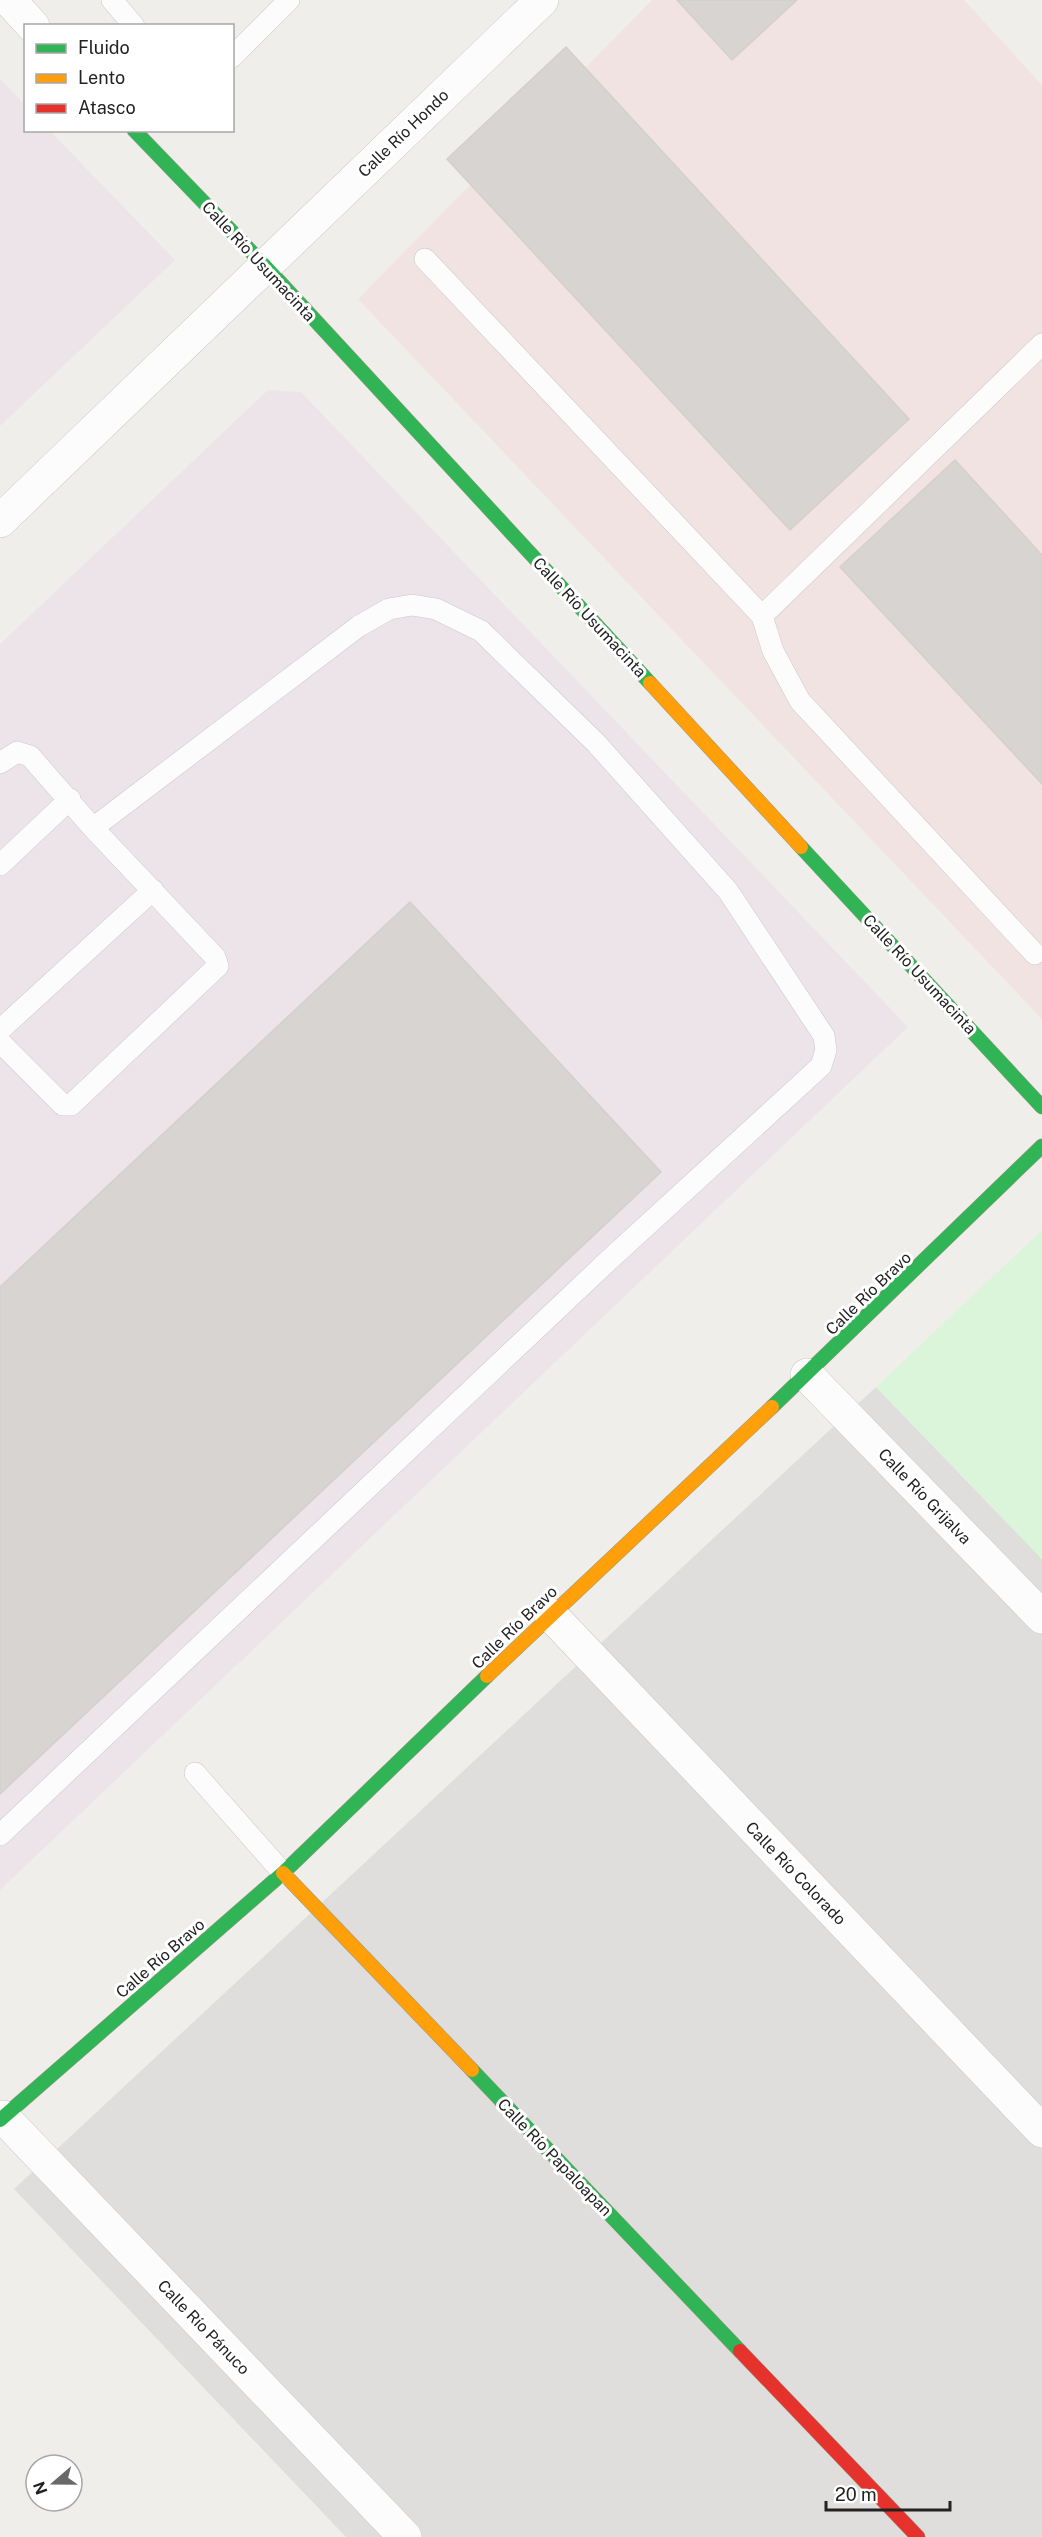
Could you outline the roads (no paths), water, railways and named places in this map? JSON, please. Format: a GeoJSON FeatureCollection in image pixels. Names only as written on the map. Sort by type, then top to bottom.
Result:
{"type":"FeatureCollection","features":[{"type":"Feature","properties":{"kind":"street"},"geometry":{"type":"LineString","coordinates":[[9,0],[31,24]]}},
{"type":"Feature","properties":{"kind":"street","name":"Calle Río Hondo"},"geometry":{"type":"LineString","coordinates":[[0,521],[542,0]]}},
{"type":"Feature","properties":{"kind":"street","name":"Calle Río Usumacinta"},"geometry":{"type":"LineString","coordinates":[[136,132],[265,266],[1042,1107]]}},
{"type":"Feature","properties":{"kind":"street","name":"Calle Río Bravo"},"geometry":{"type":"LineString","coordinates":[[2,2119],[283,1873],[551,1615],[807,1375],[1042,1146]]}},
{"type":"Feature","properties":{"kind":"street","name":"Calle Río Grijalva"},"geometry":{"type":"LineString","coordinates":[[807,1375],[1042,1617]]}},
{"type":"Feature","properties":{"kind":"street","name":"Calle Río Colorado"},"geometry":{"type":"LineString","coordinates":[[551,1615],[1042,2130]]}},
{"type":"Feature","properties":{"kind":"street","name":"Calle Río Papaloapan"},"geometry":{"type":"LineString","coordinates":[[283,1873],[918,2537]]}},
{"type":"Feature","properties":{"kind":"street","name":"Calle Río Pánuco"},"geometry":{"type":"LineString","coordinates":[[2,2119],[405,2537]]}},
{"type":"Feature","properties":{"kind":"lane"},"geometry":{"type":"LineString","coordinates":[[112,0],[132,24]]}},
{"type":"Feature","properties":{"kind":"lane"},"geometry":{"type":"LineString","coordinates":[[234,55],[289,0]]}},
{"type":"Feature","properties":{"kind":"lane"},"geometry":{"type":"LineString","coordinates":[[425,259],[762,615],[772,651],[800,701],[1035,954]]}},
{"type":"Feature","properties":{"kind":"lane"},"geometry":{"type":"LineString","coordinates":[[762,615],[1042,344]]}},
{"type":"Feature","properties":{"kind":"lane"},"geometry":{"type":"LineString","coordinates":[[0,1835],[609,1260],[821,1066],[826,1050],[824,1036],[728,891],[596,743],[481,631],[436,609],[412,605],[389,609],[359,626],[93,828]]}},
{"type":"Feature","properties":{"kind":"lane"},"geometry":{"type":"LineString","coordinates":[[0,763],[11,754],[24,753],[30,756],[93,828],[215,957],[218,966],[71,1105],[63,1105],[0,1042]]}},
{"type":"Feature","properties":{"kind":"lane"},"geometry":{"type":"LineString","coordinates":[[0,865],[70,799]]}},
{"type":"Feature","properties":{"kind":"lane"},"geometry":{"type":"LineString","coordinates":[[0,1030],[153,890]]}},
{"type":"Feature","properties":{"kind":"lane","name":"Calle Río Papaloapan"},"geometry":{"type":"LineString","coordinates":[[195,1773],[283,1873]]}}]}
